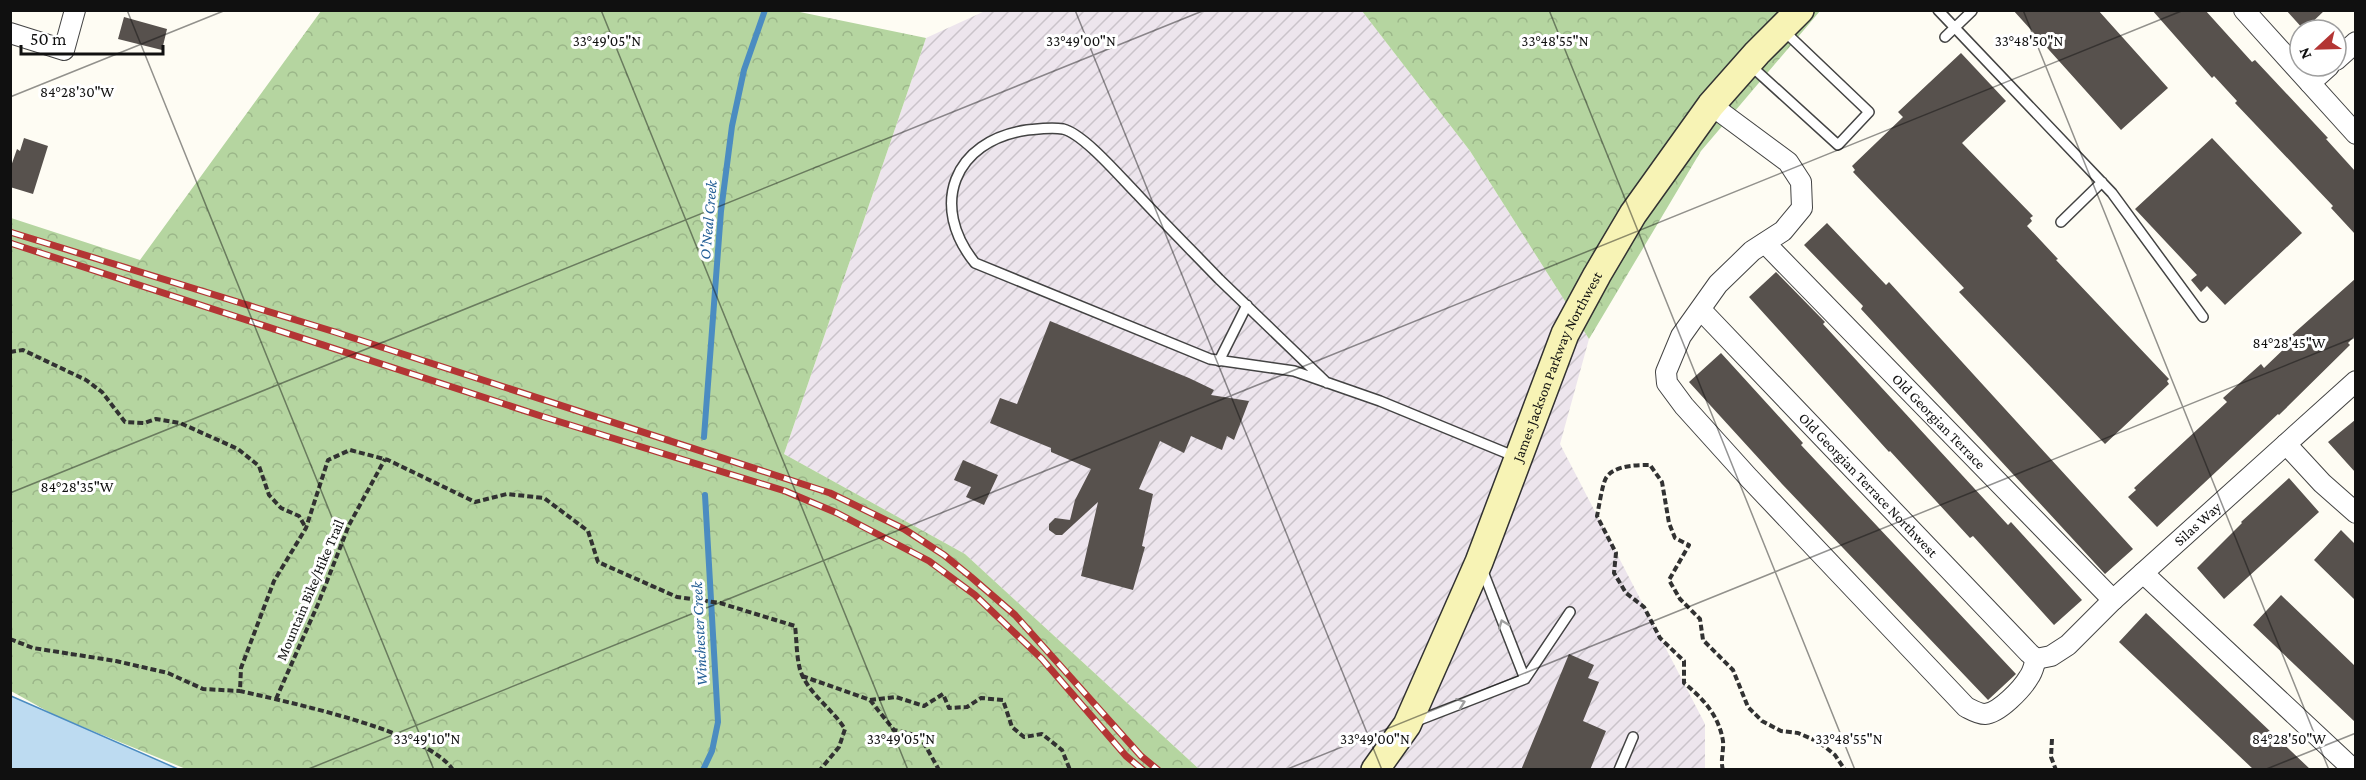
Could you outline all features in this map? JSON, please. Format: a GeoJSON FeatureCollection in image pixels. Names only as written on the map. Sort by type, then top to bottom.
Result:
{"type":"FeatureCollection","features":[{"type":"Feature","properties":{"kind":"main road","name":"James Jackson Parkway Northwest"},"geometry":{"type":"LineString","coordinates":[[1377,766],[1407,724],[1479,562],[1565,334],[1596,275],[1632,214],[1711,105],[1790,20]]}},
{"type":"Feature","properties":{"kind":"street"},"geometry":{"type":"LineString","coordinates":[[10,33],[64,50],[75,10]]}},
{"type":"Feature","properties":{"kind":"street"},"geometry":{"type":"LineString","coordinates":[[2244,10],[2355,134]]}},
{"type":"Feature","properties":{"kind":"street"},"geometry":{"type":"LineString","coordinates":[[2310,83],[2316,78]]}},
{"type":"Feature","properties":{"kind":"street"},"geometry":{"type":"LineString","coordinates":[[1711,105],[1788,162],[1801,182],[1802,208],[1784,231],[1752,251],[1718,284],[1682,336],[1666,372],[1667,383],[1684,406],[1742,470],[1966,707],[1981,714],[1994,711],[2021,689],[2031,675],[2036,659]]}},
{"type":"Feature","properties":{"kind":"street","name":"Old Georgian Terrace"},"geometry":{"type":"LineString","coordinates":[[1766,243],[2113,600]]}},
{"type":"Feature","properties":{"kind":"street","name":"Old Georgian Terrace Northwest"},"geometry":{"type":"LineString","coordinates":[[1701,310],[2036,659]]}},
{"type":"Feature","properties":{"kind":"street","name":"Silas Way"},"geometry":{"type":"LineString","coordinates":[[2036,659],[2051,656],[2068,645],[2113,600],[2355,381]]}},
{"type":"Feature","properties":{"kind":"street"},"geometry":{"type":"LineString","coordinates":[[2286,444],[2322,483],[2355,513]]}},
{"type":"Feature","properties":{"kind":"street"},"geometry":{"type":"LineString","coordinates":[[2143,573],[2354,770]]}},
{"type":"Feature","properties":{"kind":"lane"},"geometry":{"type":"LineString","coordinates":[[1938,10],[2112,193],[2203,317]]}},
{"type":"Feature","properties":{"kind":"lane"},"geometry":{"type":"LineString","coordinates":[[1945,37],[1972,11]]}},
{"type":"Feature","properties":{"kind":"lane"},"geometry":{"type":"LineString","coordinates":[[1748,63],[1838,146],[1869,112],[1790,20]]}},
{"type":"Feature","properties":{"kind":"lane"},"geometry":{"type":"LineString","coordinates":[[1327,383],[1246,305],[1103,159],[1069,131],[1038,129],[1001,136],[978,148],[955,178],[952,202],[956,232],[962,248],[975,263],[1210,359],[1294,371],[1327,383],[1380,400],[1518,458]]}},
{"type":"Feature","properties":{"kind":"lane"},"geometry":{"type":"LineString","coordinates":[[2061,222],[2102,182]]}},
{"type":"Feature","properties":{"kind":"lane"},"geometry":{"type":"LineString","coordinates":[[1219,361],[1246,305]]}},
{"type":"Feature","properties":{"kind":"lane"},"geometry":{"type":"LineString","coordinates":[[1479,562],[1525,679]]}},
{"type":"Feature","properties":{"kind":"lane"},"geometry":{"type":"LineString","coordinates":[[1407,724],[1525,679],[1570,612]]}},
{"type":"Feature","properties":{"kind":"lane"},"geometry":{"type":"LineString","coordinates":[[1619,770],[1633,736]]}},
{"type":"Feature","properties":{"kind":"path","name":"Mountain Bike/Hike Trail"},"geometry":{"type":"LineString","coordinates":[[10,352],[23,350],[86,380],[102,392],[125,422],[144,423],[156,418],[180,423],[238,449],[259,466],[269,495],[281,508],[298,516],[306,528]]}},
{"type":"Feature","properties":{"kind":"path","name":"Mountain Bike/Hike Trail"},"geometry":{"type":"LineString","coordinates":[[240,691],[241,668],[274,581],[306,528],[328,460],[350,450],[385,459],[475,501],[507,494],[544,498],[588,531],[598,562],[677,597],[720,603],[795,626],[801,675]]}},
{"type":"Feature","properties":{"kind":"path","name":"Mountain Bike/Hike Trail"},"geometry":{"type":"LineString","coordinates":[[276,699],[318,604],[349,525],[385,459]]}},
{"type":"Feature","properties":{"kind":"path"},"geometry":{"type":"LineString","coordinates":[[1723,770],[1723,741],[1716,720],[1703,699],[1684,683],[1684,661],[1660,638],[1644,607],[1626,593],[1614,573],[1616,553],[1597,516],[1606,478],[1617,470],[1633,465],[1650,465],[1662,482],[1669,523],[1676,538],[1689,545],[1669,580],[1680,599],[1700,620],[1703,640],[1733,670],[1748,707],[1762,721],[1781,730],[1798,733],[1819,742],[1835,755],[1845,770]]}},
{"type":"Feature","properties":{"kind":"path"},"geometry":{"type":"LineString","coordinates":[[10,639],[33,648],[116,661],[168,673],[203,689],[240,691],[324,711],[416,742],[453,770]]}},
{"type":"Feature","properties":{"kind":"path"},"geometry":{"type":"LineString","coordinates":[[801,675],[870,700],[896,697],[924,706],[943,694],[949,708],[967,707],[981,698],[1003,700],[1012,727],[1024,737],[1042,734],[1062,750],[1070,770]]}},
{"type":"Feature","properties":{"kind":"path"},"geometry":{"type":"LineString","coordinates":[[801,675],[811,690],[837,716],[845,729],[839,747],[820,770]]}},
{"type":"Feature","properties":{"kind":"path"},"geometry":{"type":"LineString","coordinates":[[870,700],[894,730],[920,736],[939,770]]}},
{"type":"Feature","properties":{"kind":"path"},"geometry":{"type":"LineString","coordinates":[[2052,739],[2051,757],[2056,770]]}},
{"type":"Feature","properties":{"kind":"shaded area"},"geometry":{"type":"Polygon","coordinates":[[[985,11],[1362,11],[1470,151],[1589,339],[1560,444],[1705,724],[1705,769],[1199,769],[965,554],[784,454],[926,38],[985,11]]]}},
{"type":"Feature","properties":{"kind":"green space"},"geometry":{"type":"Polygon","coordinates":[[[321,11],[795,11],[926,38],[784,454],[965,554],[1199,769],[186,769],[56,716],[11,691],[11,218],[140,260],[321,11]]]}},
{"type":"Feature","properties":{"kind":"green space"},"geometry":{"type":"Polygon","coordinates":[[[1362,11],[1820,11],[1701,151],[1589,339],[1470,151],[1362,11]]]}},
{"type":"Feature","properties":{"kind":"water"},"geometry":{"type":"Polygon","coordinates":[[[11,696],[178,769],[11,769],[11,696]]]}},
{"type":"Feature","properties":{"kind":"building"},"geometry":{"type":"Polygon","coordinates":[[[2013,10],[2098,10],[2168,88],[2121,130],[2013,10]]]}},
{"type":"Feature","properties":{"kind":"building"},"geometry":{"type":"Polygon","coordinates":[[[2152,10],[2205,10],[2252,62],[2255,60],[2328,138],[2326,139],[2355,171],[2355,234],[2331,208],[2333,206],[2235,103],[2237,101],[2214,76],[2212,78],[2152,10]]]}},
{"type":"Feature","properties":{"kind":"building"},"geometry":{"type":"Polygon","coordinates":[[[2286,10],[2325,10],[2317,18],[2293,18],[2286,10]]]}},
{"type":"Feature","properties":{"kind":"building"},"geometry":{"type":"Polygon","coordinates":[[[124,17],[167,29],[162,50],[118,39],[124,17]]]}},
{"type":"Feature","properties":{"kind":"building"},"geometry":{"type":"Polygon","coordinates":[[[1961,53],[2006,101],[1962,143],[2033,216],[2027,226],[2058,259],[2056,260],[2169,379],[2167,381],[2169,384],[2105,444],[1959,292],[1964,288],[1853,172],[1855,170],[1852,166],[1903,117],[1898,112],[1961,53]]]}},
{"type":"Feature","properties":{"kind":"building"},"geometry":{"type":"Polygon","coordinates":[[[24,138],[48,146],[33,194],[10,187],[10,169],[17,149],[20,151],[24,138]]]}},
{"type":"Feature","properties":{"kind":"building"},"geometry":{"type":"Polygon","coordinates":[[[2212,138],[2302,233],[2225,305],[2207,286],[2201,292],[2191,280],[2197,275],[2135,209],[2212,138]]]}},
{"type":"Feature","properties":{"kind":"building"},"geometry":{"type":"Polygon","coordinates":[[[1827,223],[1886,285],[1889,282],[2133,549],[2105,574],[1861,309],[1863,306],[1804,245],[1827,223]]]}},
{"type":"Feature","properties":{"kind":"building"},"geometry":{"type":"Polygon","coordinates":[[[1776,272],[1825,322],[1823,324],[2008,525],[2011,522],[2082,600],[2054,625],[1973,536],[1970,538],[1889,452],[1749,297],[1776,272]]]}},
{"type":"Feature","properties":{"kind":"building"},"geometry":{"type":"Polygon","coordinates":[[[2355,279],[2355,336],[2348,343],[2350,345],[2279,415],[2157,527],[2128,497],[2136,490],[2134,488],[2227,402],[2223,398],[2261,364],[2264,368],[2287,346],[2284,342],[2355,279]]]}},
{"type":"Feature","properties":{"kind":"building"},"geometry":{"type":"Polygon","coordinates":[[[1050,321],[1189,378],[1214,390],[1211,395],[1249,401],[1234,440],[1227,436],[1222,450],[1191,436],[1184,453],[1160,441],[1139,489],[1153,494],[1142,546],[1145,547],[1133,590],[1081,576],[1098,502],[1062,535],[1056,535],[1049,530],[1049,524],[1055,518],[1070,520],[1075,500],[1091,469],[1051,452],[1051,448],[990,423],[1000,398],[1017,404],[1050,321]]]}},
{"type":"Feature","properties":{"kind":"building"},"geometry":{"type":"Polygon","coordinates":[[[1721,353],[1803,443],[1801,445],[2016,674],[1988,700],[1782,484],[1689,382],[1721,353]]]}},
{"type":"Feature","properties":{"kind":"building"},"geometry":{"type":"Polygon","coordinates":[[[2355,420],[2355,472],[2328,442],[2355,420]]]}},
{"type":"Feature","properties":{"kind":"building"},"geometry":{"type":"Polygon","coordinates":[[[963,460],[998,475],[984,505],[966,497],[971,487],[954,480],[963,460]]]}},
{"type":"Feature","properties":{"kind":"building"},"geometry":{"type":"Polygon","coordinates":[[[2289,478],[2319,512],[2224,599],[2197,568],[2241,522],[2289,478]]]}},
{"type":"Feature","properties":{"kind":"building"},"geometry":{"type":"Polygon","coordinates":[[[2341,530],[2355,544],[2355,600],[2314,560],[2341,530]]]}},
{"type":"Feature","properties":{"kind":"building"},"geometry":{"type":"Polygon","coordinates":[[[2281,595],[2355,666],[2355,722],[2253,625],[2281,595]]]}},
{"type":"Feature","properties":{"kind":"building"},"geometry":{"type":"Polygon","coordinates":[[[2146,613],[2311,770],[2254,770],[2119,642],[2146,613]]]}},
{"type":"Feature","properties":{"kind":"building"},"geometry":{"type":"Polygon","coordinates":[[[1569,654],[1594,665],[1588,678],[1599,682],[1583,721],[1606,731],[1590,770],[1521,770],[1569,654]]]}},
{"type":"Feature","properties":{"kind":"waterway","name":"O'Neal Creek"},"geometry":{"type":"LineString","coordinates":[[704,437],[721,211],[732,126],[744,70],[765,10]]}},
{"type":"Feature","properties":{"kind":"waterway","name":"Winchester Creek"},"geometry":{"type":"LineString","coordinates":[[703,770],[712,751],[718,722],[705,495]]}},
{"type":"Feature","properties":{"kind":"railway"},"geometry":{"type":"LineString","coordinates":[[10,232],[335,332],[830,493],[904,529],[944,555],[971,577],[1015,615],[1141,756],[1158,770]]}},
{"type":"Feature","properties":{"kind":"railway"},"geometry":{"type":"LineString","coordinates":[[10,243],[544,417],[785,491],[837,513],[929,561],[975,595],[1042,659],[1126,756],[1143,770]]}}]}
